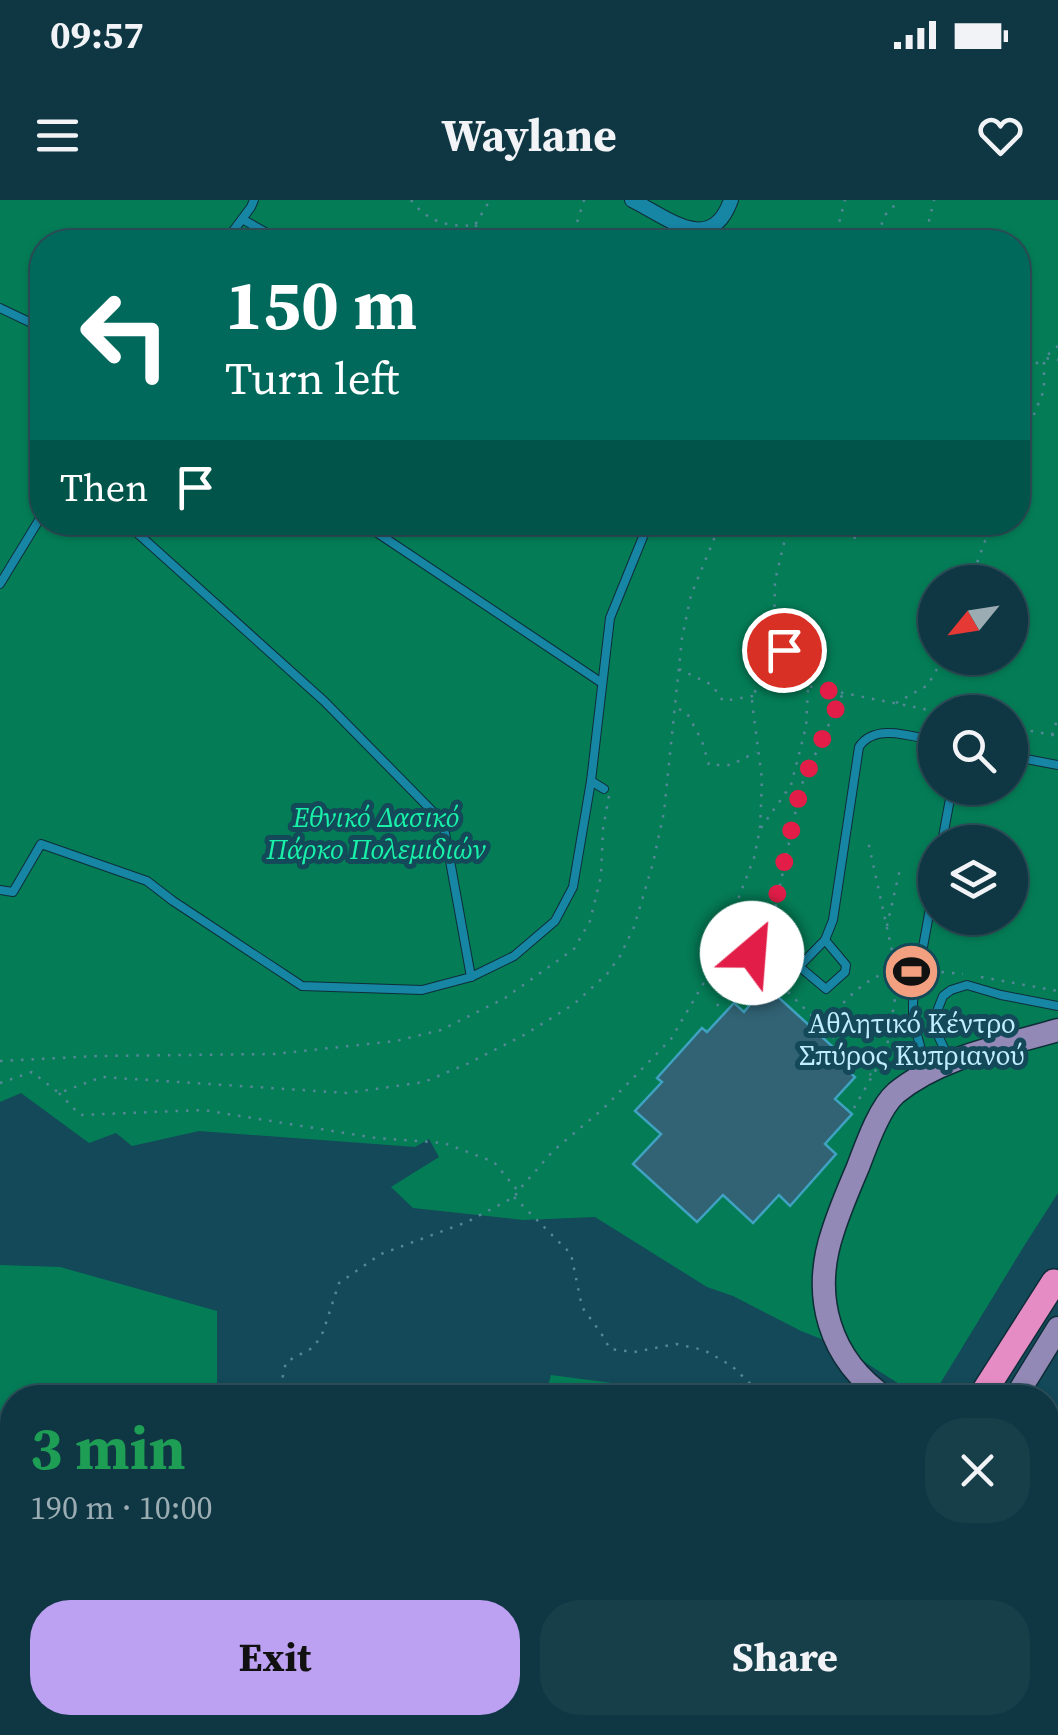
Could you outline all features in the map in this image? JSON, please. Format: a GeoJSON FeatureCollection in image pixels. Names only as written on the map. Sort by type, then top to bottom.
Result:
{"type":"FeatureCollection","features":[{"type":"Feature","properties":{"kind":"highway"},"geometry":{"type":"LineString","coordinates":[[988,1385],[1057,1277]]}},
{"type":"Feature","properties":{"kind":"main road"},"geometry":{"type":"LineString","coordinates":[[870,1385],[848,1364],[834,1338],[824,1303],[824,1272],[832,1233],[870,1135],[893,1096],[926,1073],[950,1062],[1058,1030]]}},
{"type":"Feature","properties":{"kind":"main road"},"geometry":{"type":"LineString","coordinates":[[1023,1385],[1058,1328]]}},
{"type":"Feature","properties":{"kind":"street"},"geometry":{"type":"LineString","coordinates":[[632,200],[694,230]]}},
{"type":"Feature","properties":{"kind":"street"},"geometry":{"type":"LineString","coordinates":[[706,230],[725,217],[731,200]]}},
{"type":"Feature","properties":{"kind":"lane"},"geometry":{"type":"LineString","coordinates":[[233,230],[254,200]]}},
{"type":"Feature","properties":{"kind":"lane"},"geometry":{"type":"LineString","coordinates":[[242,219],[261,230]]}},
{"type":"Feature","properties":{"kind":"lane"},"geometry":{"type":"LineString","coordinates":[[0,308],[30,322]]}},
{"type":"Feature","properties":{"kind":"lane"},"geometry":{"type":"LineString","coordinates":[[0,584],[30,535]]}},
{"type":"Feature","properties":{"kind":"lane"},"geometry":{"type":"LineString","coordinates":[[139,535],[324,701],[443,822],[470,978]]}},
{"type":"Feature","properties":{"kind":"lane"},"geometry":{"type":"LineString","coordinates":[[380,535],[602,684]]}},
{"type":"Feature","properties":{"kind":"lane"},"geometry":{"type":"LineString","coordinates":[[0,890],[13,892],[41,844],[147,880],[302,986],[422,990],[470,978],[514,956],[555,921],[573,887],[591,781],[610,618],[644,535]]}},
{"type":"Feature","properties":{"kind":"lane"},"geometry":{"type":"LineString","coordinates":[[782,986],[825,940],[832,920],[859,748],[865,738],[874,734],[918,738]]}},
{"type":"Feature","properties":{"kind":"lane"},"geometry":{"type":"LineString","coordinates":[[1028,760],[1058,766]]}},
{"type":"Feature","properties":{"kind":"lane"},"geometry":{"type":"LineString","coordinates":[[591,781],[604,789]]}},
{"type":"Feature","properties":{"kind":"lane"},"geometry":{"type":"LineString","coordinates":[[925,935],[913,1002],[926,1073]]}},
{"type":"Feature","properties":{"kind":"lane"},"geometry":{"type":"LineString","coordinates":[[801,968],[826,989],[845,972],[846,965],[825,940]]}},
{"type":"Feature","properties":{"kind":"lane"},"geometry":{"type":"LineString","coordinates":[[950,1062],[934,1020],[943,996],[951,990],[966,986],[1058,1006]]}},
{"type":"Feature","properties":{"kind":"path"},"geometry":{"type":"LineString","coordinates":[[411,200],[430,218],[457,227],[476,225],[482,230]]}},
{"type":"Feature","properties":{"kind":"path"},"geometry":{"type":"LineString","coordinates":[[476,225],[490,200]]}},
{"type":"Feature","properties":{"kind":"path"},"geometry":{"type":"LineString","coordinates":[[575,230],[584,200]]}},
{"type":"Feature","properties":{"kind":"path"},"geometry":{"type":"LineString","coordinates":[[837,230],[845,200]]}},
{"type":"Feature","properties":{"kind":"path"},"geometry":{"type":"LineString","coordinates":[[880,230],[886,214],[900,200]]}},
{"type":"Feature","properties":{"kind":"path"},"geometry":{"type":"LineString","coordinates":[[927,230],[934,200]]}},
{"type":"Feature","properties":{"kind":"path"},"geometry":{"type":"LineString","coordinates":[[1030,367],[1058,346]]}},
{"type":"Feature","properties":{"kind":"path"},"geometry":{"type":"LineString","coordinates":[[1044,358],[1058,360]]}},
{"type":"Feature","properties":{"kind":"path"},"geometry":{"type":"LineString","coordinates":[[1030,423],[1044,390],[1044,358]]}},
{"type":"Feature","properties":{"kind":"path"},"geometry":{"type":"LineString","coordinates":[[281,1385],[286,1362],[314,1347],[339,1283],[381,1254],[468,1222],[514,1197],[553,1152],[604,1108],[671,1039],[709,974],[754,858],[760,829],[762,780],[752,702],[774,628],[775,580],[786,535]]}},
{"type":"Feature","properties":{"kind":"path"},"geometry":{"type":"LineString","coordinates":[[976,565],[987,535]]}},
{"type":"Feature","properties":{"kind":"path"},"geometry":{"type":"LineString","coordinates":[[774,628],[796,677],[808,686],[918,708]]}},
{"type":"Feature","properties":{"kind":"path"},"geometry":{"type":"LineString","coordinates":[[680,669],[712,686],[723,701],[754,696]]}},
{"type":"Feature","properties":{"kind":"path"},"geometry":{"type":"LineString","coordinates":[[896,704],[928,685],[934,675]]}},
{"type":"Feature","properties":{"kind":"path"},"geometry":{"type":"LineString","coordinates":[[760,829],[791,785],[806,727],[808,686]]}},
{"type":"Feature","properties":{"kind":"path"},"geometry":{"type":"LineString","coordinates":[[717,1006],[752,953],[774,909],[801,786],[843,693]]}},
{"type":"Feature","properties":{"kind":"path"},"geometry":{"type":"LineString","coordinates":[[676,708],[687,712],[709,765],[731,765],[758,751]]}},
{"type":"Feature","properties":{"kind":"path"},"geometry":{"type":"LineString","coordinates":[[1028,731],[1055,736],[1058,717]]}},
{"type":"Feature","properties":{"kind":"path"},"geometry":{"type":"LineString","coordinates":[[854,1108],[886,1052],[896,987],[896,969],[868,841]]}},
{"type":"Feature","properties":{"kind":"path"},"geometry":{"type":"LineString","coordinates":[[886,927],[900,869]]}},
{"type":"Feature","properties":{"kind":"path"},"geometry":{"type":"LineString","coordinates":[[822,1026],[861,984],[896,969],[956,973],[1058,991]]}},
{"type":"Feature","properties":{"kind":"path"},"geometry":{"type":"LineString","coordinates":[[782,986],[872,1076]]}},
{"type":"Feature","properties":{"kind":"path"},"geometry":{"type":"LineString","coordinates":[[59,1093],[80,1115],[202,1110],[376,1138],[444,1143],[494,1162],[518,1192]]}},
{"type":"Feature","properties":{"kind":"path"},"geometry":{"type":"LineString","coordinates":[[514,1197],[571,1254],[582,1307],[610,1349],[634,1352],[676,1344],[704,1350],[732,1366],[752,1385]]}},
{"type":"Feature","properties":{"kind":"green space","name":"Εθνικό Δασικό Πάρκο Πολεμιδιών"},"geometry":{"type":"Polygon","coordinates":[[[0,200],[1058,200],[1058,1193],[939,1385],[901,1385],[824,1340],[707,1287],[595,1217],[523,1220],[413,1208],[391,1187],[439,1157],[429,1139],[415,1147],[199,1131],[132,1146],[116,1133],[89,1143],[21,1093],[0,1102],[0,200]]]}},
{"type":"Feature","properties":{"kind":"green space"},"geometry":{"type":"Polygon","coordinates":[[[0,1265],[60,1267],[217,1311],[217,1385],[0,1385],[0,1265]]]}},
{"type":"Feature","properties":{"kind":"green space"},"geometry":{"type":"Polygon","coordinates":[[[551,1375],[628,1385],[548,1385],[551,1375]]]}},
{"type":"Feature","properties":{"kind":"building"},"geometry":{"type":"Polygon","coordinates":[[[744,966],[844,1057],[839,1063],[855,1077],[835,1099],[852,1114],[825,1144],[836,1154],[790,1206],[779,1195],[753,1223],[723,1195],[697,1222],[633,1164],[661,1134],[635,1111],[662,1082],[657,1078],[702,1028],[707,1032],[734,1003],[744,1012],[759,994],[737,974],[744,966]]]}},
{"type":"Feature","properties":{"kind":"place","name":"Αθλητικό Κέντρο Σπύρος Κυπριανού"},"geometry":{"type":"Point","coordinates":[912,972]}},
{"type":"Feature","properties":{"kind":"route"},"geometry":{"type":"LineString","coordinates":[[752,953],[774,909],[801,786],[843,693],[808,686],[796,677],[784,650]]}}]}
